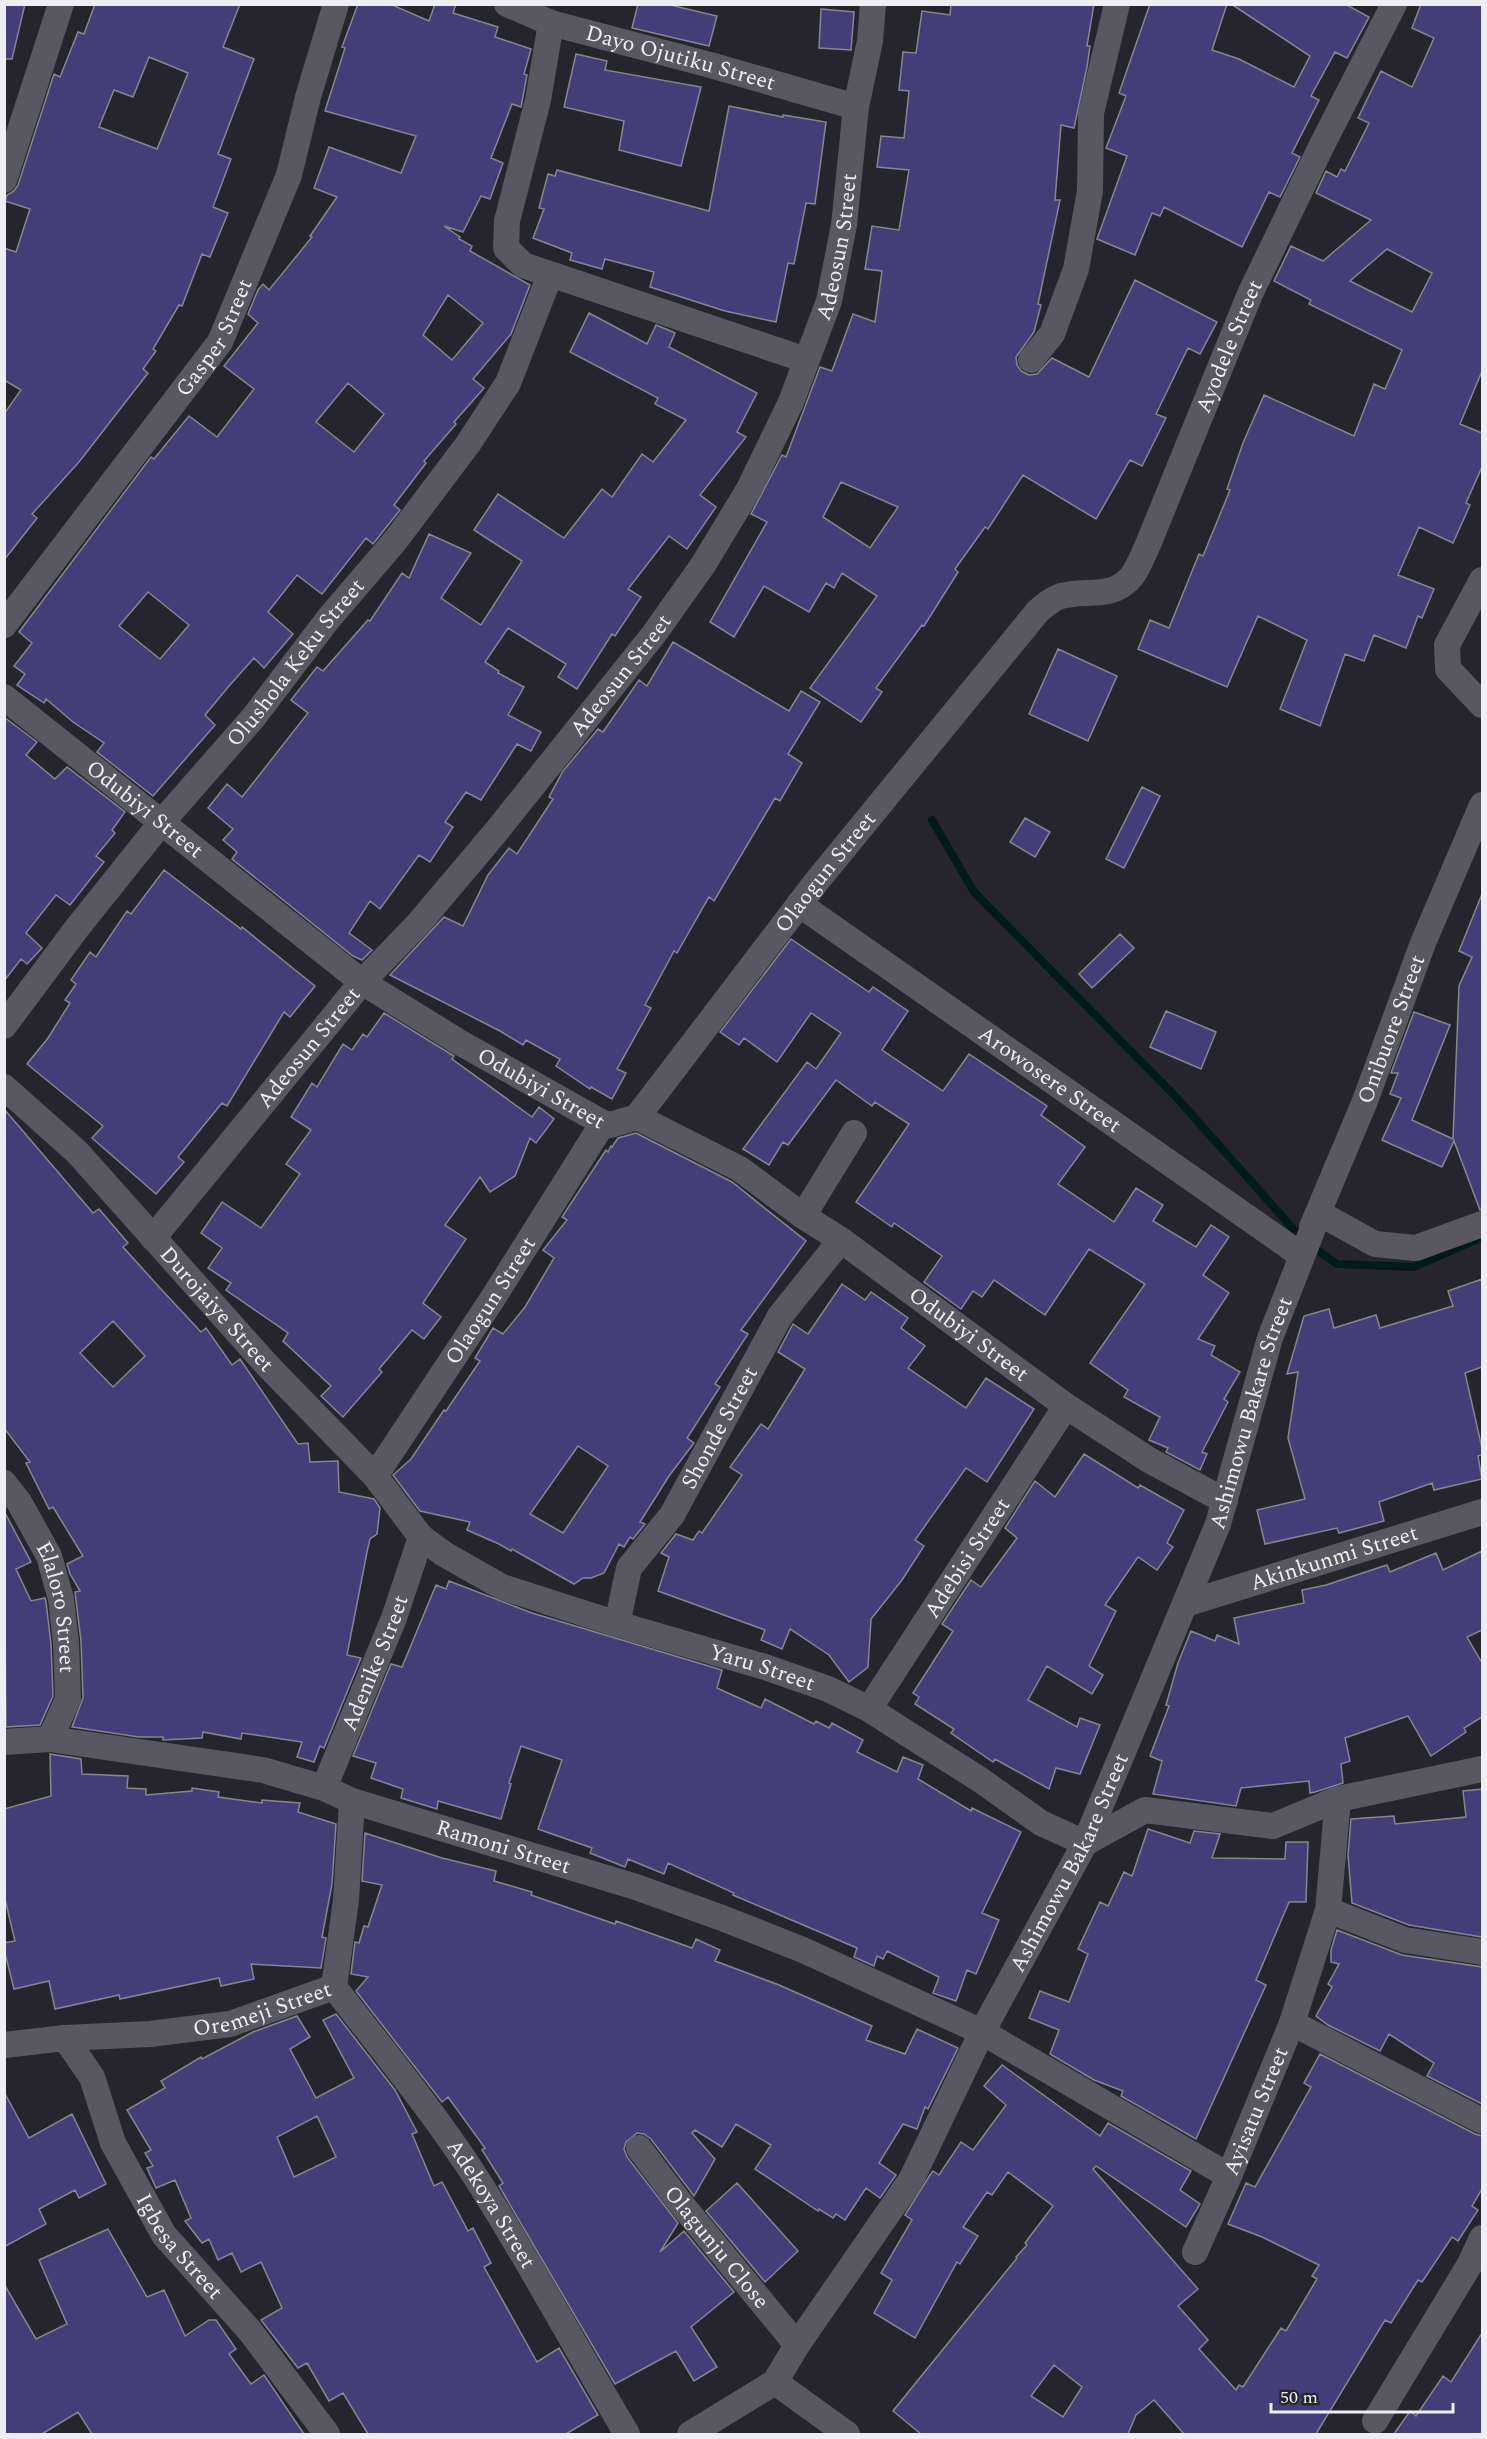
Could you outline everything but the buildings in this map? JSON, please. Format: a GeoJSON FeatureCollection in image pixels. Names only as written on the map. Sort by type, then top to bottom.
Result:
{"type":"FeatureCollection","features":[{"type":"Feature","properties":{"kind":"street"},"geometry":{"type":"LineString","coordinates":[[4,180],[61,4]]}},
{"type":"Feature","properties":{"kind":"street","name":"Gasper Street"},"geometry":{"type":"LineString","coordinates":[[4,625],[220,342],[289,175],[308,98],[336,4]]}},
{"type":"Feature","properties":{"kind":"street","name":"Dayo Ojutiku Street"},"geometry":{"type":"LineString","coordinates":[[507,4],[551,23],[714,66],[856,107]]}},
{"type":"Feature","properties":{"kind":"street","name":"Adeosun Street"},"geometry":{"type":"LineString","coordinates":[[153,1238],[362,982],[419,923],[495,833],[654,634],[697,574],[749,489],[791,402],[829,301],[844,225],[856,107],[870,41],[873,4]]}},
{"type":"Feature","properties":{"kind":"street"},"geometry":{"type":"LineString","coordinates":[[1030,360],[1052,334],[1076,269],[1090,191],[1092,113],[1117,4]]}},
{"type":"Feature","properties":{"kind":"street","name":"Ayodele Street"},"geometry":{"type":"LineString","coordinates":[[1021,631],[1048,602],[1062,596],[1099,594],[1117,589],[1133,574],[1153,531],[1250,294],[1394,4]]}},
{"type":"Feature","properties":{"kind":"street"},"geometry":{"type":"LineString","coordinates":[[551,23],[538,100],[507,221],[506,248],[523,265],[806,360]]}},
{"type":"Feature","properties":{"kind":"street","name":"Olushola Keku Street"},"geometry":{"type":"LineString","coordinates":[[4,1026],[77,928],[161,824],[253,718],[329,618],[395,541],[468,444],[508,383],[550,275]]}},
{"type":"Feature","properties":{"kind":"street"},"geometry":{"type":"LineString","coordinates":[[1482,579],[1447,645],[1448,669],[1482,705]]}},
{"type":"Feature","properties":{"kind":"street","name":"Olaogun Street"},"geometry":{"type":"LineString","coordinates":[[636,1117],[799,904],[1021,631]]}},
{"type":"Feature","properties":{"kind":"street","name":"Odubiyi Street"},"geometry":{"type":"LineString","coordinates":[[4,697],[362,982],[459,1042],[603,1124],[610,1125],[636,1117],[740,1169],[803,1216],[841,1240],[1066,1406],[1149,1460],[1225,1501]]}},
{"type":"Feature","properties":{"kind":"street","name":"Onibuore Street"},"geometry":{"type":"LineString","coordinates":[[1301,1255],[1365,1101],[1423,943],[1482,805]]}},
{"type":"Feature","properties":{"kind":"street","name":"Arowosere Street"},"geometry":{"type":"LineString","coordinates":[[799,904],[1301,1255]]}},
{"type":"Feature","properties":{"kind":"street","name":"Durojaiye Street"},"geometry":{"type":"LineString","coordinates":[[4,1087],[77,1152],[267,1365],[375,1476],[422,1537]]}},
{"type":"Feature","properties":{"kind":"street","name":"Olaogun Street"},"geometry":{"type":"LineString","coordinates":[[375,1476],[493,1299],[603,1124]]}},
{"type":"Feature","properties":{"kind":"street"},"geometry":{"type":"LineString","coordinates":[[803,1216],[854,1133]]}},
{"type":"Feature","properties":{"kind":"street"},"geometry":{"type":"LineString","coordinates":[[1315,1220],[1375,1244],[1416,1248],[1482,1224]]}},
{"type":"Feature","properties":{"kind":"street","name":"Shonde Street"},"geometry":{"type":"LineString","coordinates":[[617,1624],[629,1568],[672,1515],[780,1316],[841,1240]]}},
{"type":"Feature","properties":{"kind":"street","name":"Ashimowu Bakare Street"},"geometry":{"type":"LineString","coordinates":[[690,2434],[775,2382],[797,2345],[911,2180],[982,2032],[1084,1844],[1218,1524],[1269,1338],[1301,1255]]}},
{"type":"Feature","properties":{"kind":"street","name":"Adebisi Street"},"geometry":{"type":"LineString","coordinates":[[869,1709],[1066,1406]]}},
{"type":"Feature","properties":{"kind":"street","name":"Elaloro Street"},"geometry":{"type":"LineString","coordinates":[[4,1483],[19,1502],[49,1556],[61,1599],[66,1642],[68,1700],[50,1739]]}},
{"type":"Feature","properties":{"kind":"street","name":"Akinkunmi Street"},"geometry":{"type":"LineString","coordinates":[[1185,1604],[1482,1512]]}},
{"type":"Feature","properties":{"kind":"street","name":"Yaru Street"},"geometry":{"type":"LineString","coordinates":[[422,1537],[444,1554],[502,1587],[617,1624],[765,1667],[828,1689],[869,1709],[979,1779],[1041,1823],[1084,1844]]}},
{"type":"Feature","properties":{"kind":"street","name":"Adenike Street"},"geometry":{"type":"LineString","coordinates":[[324,1788],[394,1618],[422,1537]]}},
{"type":"Feature","properties":{"kind":"street","name":"Ramoni Street"},"geometry":{"type":"LineString","coordinates":[[4,1742],[50,1739],[263,1770],[324,1788],[352,1801],[636,1887],[722,1918],[803,1950],[982,2032]]}},
{"type":"Feature","properties":{"kind":"street"},"geometry":{"type":"LineString","coordinates":[[1084,1844],[1145,1810],[1273,1826],[1338,1799],[1482,1770]]}},
{"type":"Feature","properties":{"kind":"street","name":"Ayisatu Street"},"geometry":{"type":"LineString","coordinates":[[982,2032],[1229,2176],[1292,2023],[1328,1910],[1338,1799]]}},
{"type":"Feature","properties":{"kind":"street","name":"Oremeji Street"},"geometry":{"type":"LineString","coordinates":[[4,2045],[65,2038],[150,2034],[230,2024],[334,1987],[346,1900],[352,1801]]}},
{"type":"Feature","properties":{"kind":"street"},"geometry":{"type":"LineString","coordinates":[[1328,1910],[1405,1940],[1482,1952]]}},
{"type":"Feature","properties":{"kind":"street","name":"Adekoya Street"},"geometry":{"type":"LineString","coordinates":[[334,1987],[435,2117],[474,2175],[507,2227],[627,2434]]}},
{"type":"Feature","properties":{"kind":"street"},"geometry":{"type":"LineString","coordinates":[[1292,2023],[1482,2121]]}},
{"type":"Feature","properties":{"kind":"street","name":"Igbesa Street"},"geometry":{"type":"LineString","coordinates":[[65,2038],[92,2077],[113,2143],[164,2235],[250,2331],[327,2434]]}},
{"type":"Feature","properties":{"kind":"street","name":"Olagunju Close"},"geometry":{"type":"LineString","coordinates":[[639,2148],[678,2200],[797,2345]]}},
{"type":"Feature","properties":{"kind":"street"},"geometry":{"type":"LineString","coordinates":[[1195,2252],[1229,2176]]}},
{"type":"Feature","properties":{"kind":"street"},"geometry":{"type":"LineString","coordinates":[[1375,2421],[1470,2264],[1482,2238]]}},
{"type":"Feature","properties":{"kind":"street"},"geometry":{"type":"LineString","coordinates":[[775,2382],[847,2434]]}},
{"type":"Feature","properties":{"kind":"waterway"},"geometry":{"type":"LineString","coordinates":[[932,820],[974,892],[1177,1098],[1304,1241],[1337,1264],[1414,1267],[1482,1237]]}}]}
